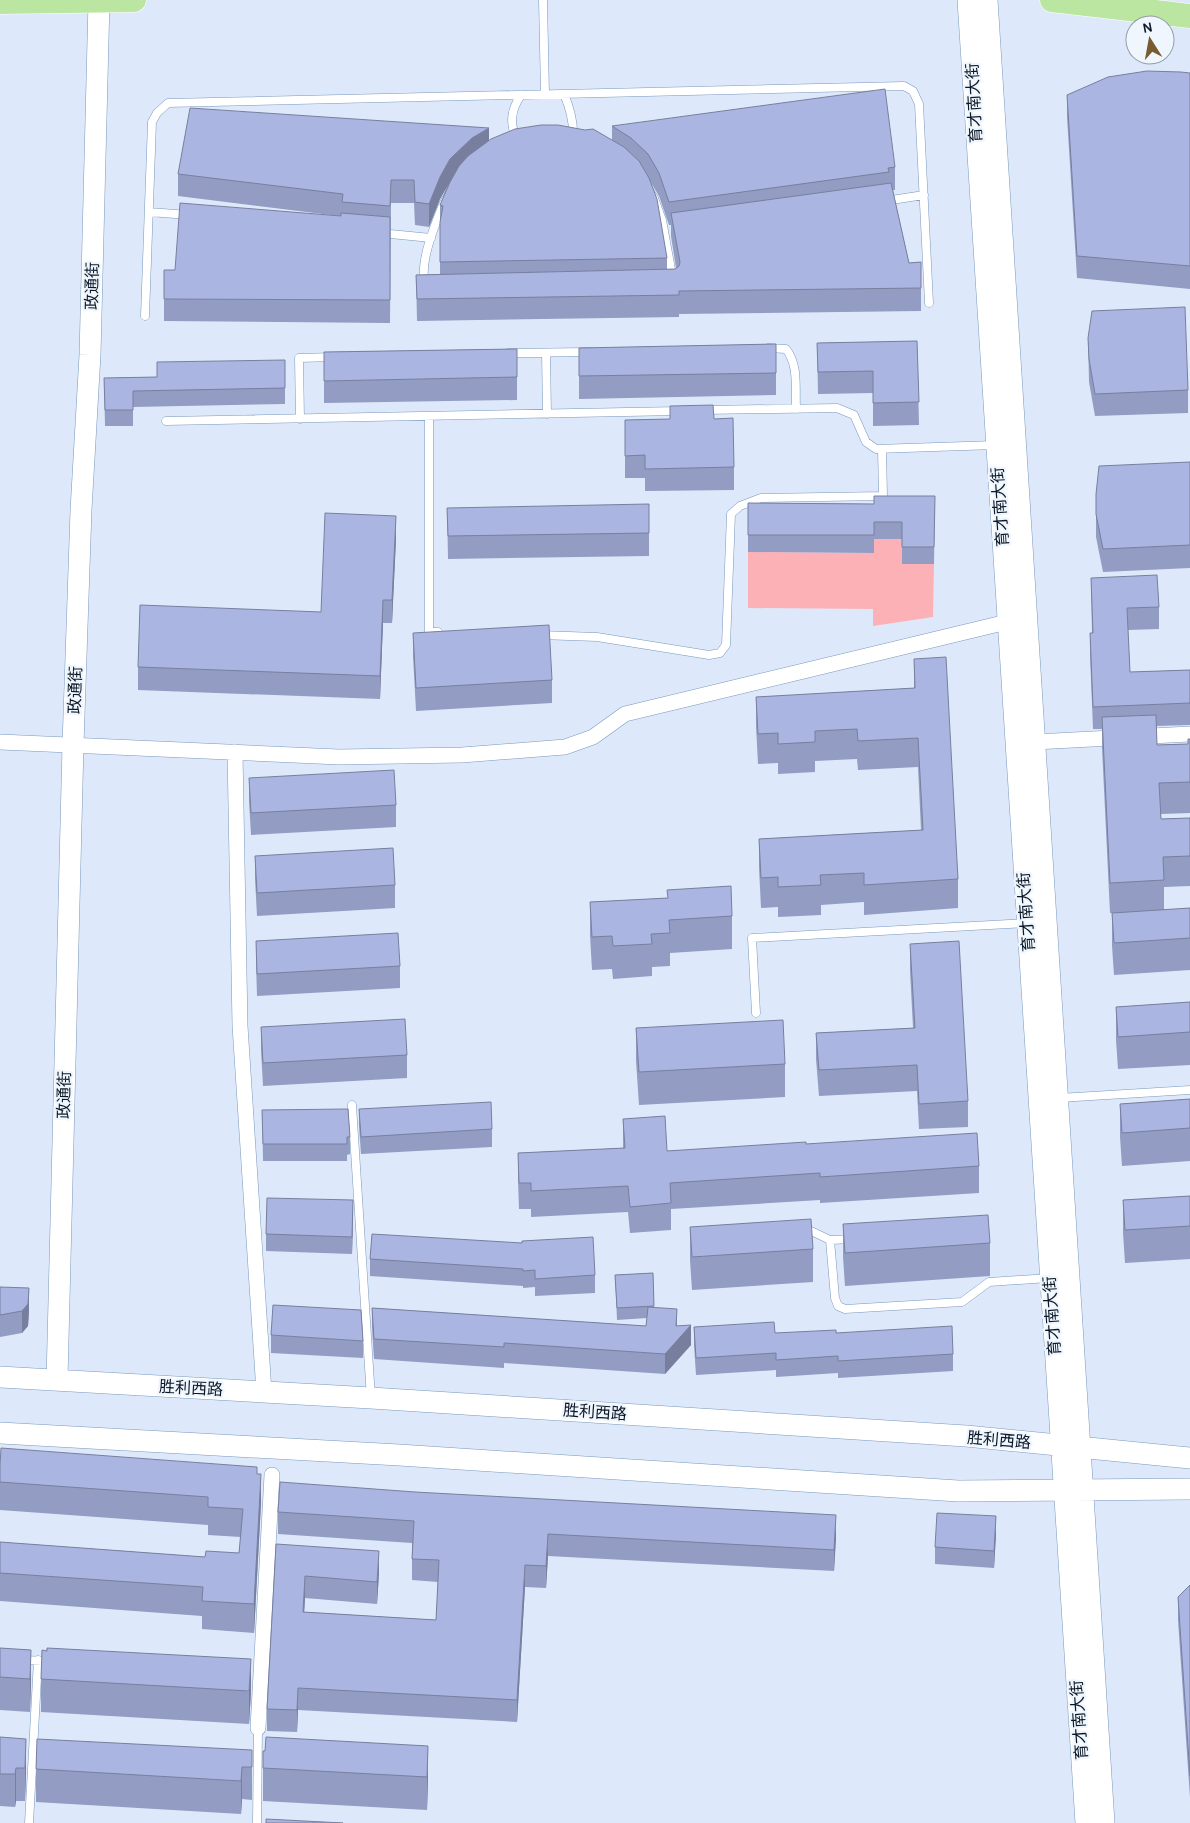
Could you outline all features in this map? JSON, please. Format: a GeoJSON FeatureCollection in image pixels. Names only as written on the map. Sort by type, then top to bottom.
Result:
{"type":"FeatureCollection","features":[{"type":"Feature","properties":{"kind":"main road"},"geometry":{"type":"LineString","coordinates":[[0,2],[134,0]]}},
{"type":"Feature","properties":{"kind":"main road","name":"育才南大街"},"geometry":{"type":"LineString","coordinates":[[968,0],[1050,1278],[1070,1446]]}},
{"type":"Feature","properties":{"kind":"main road","name":"育才南大街"},"geometry":{"type":"LineString","coordinates":[[987,0],[1057,1098],[1070,1446],[1104,1823]]}},
{"type":"Feature","properties":{"kind":"main road"},"geometry":{"type":"LineString","coordinates":[[1052,0],[1190,16]]}},
{"type":"Feature","properties":{"kind":"main road","name":"政通街"},"geometry":{"type":"LineString","coordinates":[[57,1380],[73,746],[81,510],[90,354],[99,1]]}},
{"type":"Feature","properties":{"kind":"main road","name":"胜利西路"},"geometry":{"type":"LineString","coordinates":[[0,1377],[371,1398],[966,1436],[1190,1458]]}},
{"type":"Feature","properties":{"kind":"main road"},"geometry":{"type":"LineString","coordinates":[[0,1433],[399,1455],[958,1490],[1190,1489]]}},
{"type":"Feature","properties":{"kind":"main road","name":"育才南大街"},"geometry":{"type":"LineString","coordinates":[[1073,1489],[1086,1823]]}},
{"type":"Feature","properties":{"kind":"street"},"geometry":{"type":"LineString","coordinates":[[0,742],[339,757],[462,755],[565,747],[593,737],[625,714],[1007,622]]}},
{"type":"Feature","properties":{"kind":"street"},"geometry":{"type":"LineString","coordinates":[[1034,742],[1190,734]]}},
{"type":"Feature","properties":{"kind":"street"},"geometry":{"type":"LineString","coordinates":[[235,752],[240,1026],[264,1392]]}},
{"type":"Feature","properties":{"kind":"street"},"geometry":{"type":"LineString","coordinates":[[258,1728],[272,1474]]}},
{"type":"Feature","properties":{"kind":"lane"},"geometry":{"type":"LineString","coordinates":[[543,0],[544,94]]}},
{"type":"Feature","properties":{"kind":"lane"},"geometry":{"type":"LineString","coordinates":[[145,316],[152,122],[157,113],[168,103],[904,86],[912,91],[919,104],[929,303]]}},
{"type":"Feature","properties":{"kind":"lane"},"geometry":{"type":"LineString","coordinates":[[564,94],[573,124],[572,141]]}},
{"type":"Feature","properties":{"kind":"lane"},"geometry":{"type":"LineString","coordinates":[[519,144],[514,134],[512,120],[513,107],[521,95]]}},
{"type":"Feature","properties":{"kind":"lane"},"geometry":{"type":"LineString","coordinates":[[547,140],[579,141],[600,148],[627,165],[643,180],[654,198],[665,231],[674,286],[423,291],[424,260],[430,238],[446,198],[461,178],[485,158],[505,148],[519,144],[547,140]]}},
{"type":"Feature","properties":{"kind":"lane"},"geometry":{"type":"LineString","coordinates":[[876,202],[924,195]]}},
{"type":"Feature","properties":{"kind":"lane"},"geometry":{"type":"LineString","coordinates":[[149,212],[198,216]]}},
{"type":"Feature","properties":{"kind":"lane"},"geometry":{"type":"LineString","coordinates":[[665,231],[674,230]]}},
{"type":"Feature","properties":{"kind":"lane"},"geometry":{"type":"LineString","coordinates":[[372,232],[430,238]]}},
{"type":"Feature","properties":{"kind":"lane"},"geometry":{"type":"LineString","coordinates":[[762,348],[786,349],[792,356],[796,409]]}},
{"type":"Feature","properties":{"kind":"lane"},"geometry":{"type":"LineString","coordinates":[[496,354],[595,352]]}},
{"type":"Feature","properties":{"kind":"lane"},"geometry":{"type":"LineString","coordinates":[[546,353],[547,414]]}},
{"type":"Feature","properties":{"kind":"lane"},"geometry":{"type":"LineString","coordinates":[[300,419],[299,358],[339,357]]}},
{"type":"Feature","properties":{"kind":"lane"},"geometry":{"type":"LineString","coordinates":[[696,411],[837,408],[854,415],[866,442],[876,449],[996,445]]}},
{"type":"Feature","properties":{"kind":"lane"},"geometry":{"type":"LineString","coordinates":[[166,421],[686,411]]}},
{"type":"Feature","properties":{"kind":"lane"},"geometry":{"type":"LineString","coordinates":[[429,416],[429,632],[448,633]]}},
{"type":"Feature","properties":{"kind":"lane"},"geometry":{"type":"LineString","coordinates":[[528,635],[597,637],[709,655],[720,653],[726,645],[731,514],[740,506],[761,498],[883,496],[882,449]]}},
{"type":"Feature","properties":{"kind":"lane"},"geometry":{"type":"LineString","coordinates":[[756,1013],[752,938],[1027,923]]}},
{"type":"Feature","properties":{"kind":"lane"},"geometry":{"type":"LineString","coordinates":[[1057,1098],[1190,1090]]}},
{"type":"Feature","properties":{"kind":"lane"},"geometry":{"type":"LineString","coordinates":[[352,1105],[371,1398]]}},
{"type":"Feature","properties":{"kind":"lane"},"geometry":{"type":"LineString","coordinates":[[799,1231],[809,1230],[830,1240],[858,1239]]}},
{"type":"Feature","properties":{"kind":"lane"},"geometry":{"type":"LineString","coordinates":[[830,1240],[835,1298],[838,1306],[845,1309],[962,1302],[989,1282],[1050,1278]]}},
{"type":"Feature","properties":{"kind":"lane"},"geometry":{"type":"LineString","coordinates":[[10,1659],[58,1661]]}},
{"type":"Feature","properties":{"kind":"lane"},"geometry":{"type":"LineString","coordinates":[[29,1823],[38,1660]]}},
{"type":"Feature","properties":{"kind":"lane"},"geometry":{"type":"LineString","coordinates":[[257,1823],[258,1728]]}},
{"type":"Feature","properties":{"kind":"shaded area"},"geometry":{"type":"Polygon","coordinates":[[[874,539],[902,539],[902,564],[934,564],[933,617],[873,626],[873,609],[748,608],[748,552],[873,553],[874,539]]]}},
{"type":"Feature","properties":{"kind":"building"},"geometry":{"type":"Polygon","coordinates":[[[1147,71],[1190,73],[1190,266],[1077,256],[1067,95],[1108,77],[1147,71]]]}},
{"type":"Feature","properties":{"kind":"building"},"geometry":{"type":"Polygon","coordinates":[[[885,89],[895,167],[888,168],[889,172],[669,202],[659,173],[648,154],[631,138],[612,126],[885,89]]]}},
{"type":"Feature","properties":{"kind":"building"},"geometry":{"type":"Polygon","coordinates":[[[190,108],[489,128],[472,138],[450,159],[429,204],[415,202],[414,180],[391,180],[390,206],[342,202],[343,194],[178,174],[190,108]]]}},
{"type":"Feature","properties":{"kind":"building"},"geometry":{"type":"Polygon","coordinates":[[[541,125],[558,125],[585,130],[593,129],[624,147],[639,161],[649,178],[657,199],[667,258],[440,262],[440,222],[443,206],[440,205],[459,166],[468,156],[491,139],[515,129],[541,125]]]}},
{"type":"Feature","properties":{"kind":"building"},"geometry":{"type":"Polygon","coordinates":[[[891,183],[909,263],[921,262],[921,288],[679,291],[679,295],[417,299],[416,275],[675,269],[679,266],[680,262],[671,213],[891,183]]]}},
{"type":"Feature","properties":{"kind":"building"},"geometry":{"type":"Polygon","coordinates":[[[180,203],[341,216],[341,213],[390,217],[390,300],[164,299],[164,270],[175,270],[180,203]]]}},
{"type":"Feature","properties":{"kind":"building"},"geometry":{"type":"Polygon","coordinates":[[[1185,307],[1188,390],[1095,394],[1089,359],[1088,338],[1092,311],[1185,307]]]}},
{"type":"Feature","properties":{"kind":"building"},"geometry":{"type":"Polygon","coordinates":[[[917,341],[919,402],[873,403],[873,371],[818,372],[817,343],[917,341]]]}},
{"type":"Feature","properties":{"kind":"building"},"geometry":{"type":"Polygon","coordinates":[[[776,344],[776,373],[579,376],[579,348],[776,344]]]}},
{"type":"Feature","properties":{"kind":"building"},"geometry":{"type":"Polygon","coordinates":[[[517,349],[517,377],[324,381],[324,352],[517,349]]]}},
{"type":"Feature","properties":{"kind":"building"},"geometry":{"type":"Polygon","coordinates":[[[285,360],[285,388],[133,391],[133,410],[105,410],[104,378],[157,377],[157,362],[285,360]]]}},
{"type":"Feature","properties":{"kind":"building"},"geometry":{"type":"Polygon","coordinates":[[[713,405],[714,419],[733,418],[734,467],[645,469],[645,455],[625,456],[625,420],[670,419],[670,406],[713,405]]]}},
{"type":"Feature","properties":{"kind":"building"},"geometry":{"type":"Polygon","coordinates":[[[1190,462],[1190,545],[1103,549],[1096,514],[1099,466],[1190,462]]]}},
{"type":"Feature","properties":{"kind":"building"},"geometry":{"type":"Polygon","coordinates":[[[874,496],[935,496],[934,547],[902,547],[902,522],[874,522],[874,535],[748,535],[748,503],[874,504],[874,496]]]}},
{"type":"Feature","properties":{"kind":"building"},"geometry":{"type":"Polygon","coordinates":[[[649,504],[649,533],[448,536],[447,508],[649,504]]]}},
{"type":"Feature","properties":{"kind":"building"},"geometry":{"type":"Polygon","coordinates":[[[325,513],[396,516],[392,600],[383,600],[380,676],[138,667],[140,605],[321,612],[325,513]]]}},
{"type":"Feature","properties":{"kind":"building"},"geometry":{"type":"Polygon","coordinates":[[[1157,575],[1159,607],[1127,608],[1130,672],[1190,670],[1190,703],[1093,707],[1090,633],[1093,633],[1091,578],[1157,575]]]}},
{"type":"Feature","properties":{"kind":"building"},"geometry":{"type":"Polygon","coordinates":[[[549,625],[552,680],[416,688],[413,633],[549,625]]]}},
{"type":"Feature","properties":{"kind":"building"},"geometry":{"type":"Polygon","coordinates":[[[946,657],[958,879],[864,885],[864,873],[820,875],[821,885],[778,887],[778,877],[761,878],[759,839],[923,830],[918,738],[858,741],[857,729],[815,731],[815,742],[778,744],[778,733],[758,734],[756,697],[915,688],[914,659],[946,657]]]}},
{"type":"Feature","properties":{"kind":"building"},"geometry":{"type":"Polygon","coordinates":[[[1156,715],[1157,745],[1188,744],[1188,739],[1190,739],[1190,782],[1159,783],[1161,819],[1190,818],[1190,856],[1163,857],[1164,880],[1110,883],[1102,717],[1156,715]]]}},
{"type":"Feature","properties":{"kind":"building"},"geometry":{"type":"Polygon","coordinates":[[[394,770],[396,805],[251,813],[249,778],[394,770]]]}},
{"type":"Feature","properties":{"kind":"building"},"geometry":{"type":"Polygon","coordinates":[[[393,848],[395,885],[257,893],[255,856],[393,848]]]}},
{"type":"Feature","properties":{"kind":"building"},"geometry":{"type":"Polygon","coordinates":[[[731,886],[732,916],[669,920],[670,933],[651,934],[652,944],[613,946],[612,936],[592,937],[590,902],[668,898],[667,890],[731,886]]]}},
{"type":"Feature","properties":{"kind":"building"},"geometry":{"type":"Polygon","coordinates":[[[1190,908],[1190,938],[1114,943],[1112,913],[1190,908]]]}},
{"type":"Feature","properties":{"kind":"building"},"geometry":{"type":"Polygon","coordinates":[[[398,933],[400,966],[257,974],[256,941],[398,933]]]}},
{"type":"Feature","properties":{"kind":"building"},"geometry":{"type":"Polygon","coordinates":[[[959,941],[968,1101],[919,1104],[917,1065],[819,1070],[816,1033],[915,1028],[910,944],[959,941]]]}},
{"type":"Feature","properties":{"kind":"building"},"geometry":{"type":"Polygon","coordinates":[[[1190,1002],[1190,1032],[1118,1037],[1116,1007],[1190,1002]]]}},
{"type":"Feature","properties":{"kind":"building"},"geometry":{"type":"Polygon","coordinates":[[[405,1019],[407,1055],[263,1063],[261,1027],[405,1019]]]}},
{"type":"Feature","properties":{"kind":"building"},"geometry":{"type":"Polygon","coordinates":[[[783,1020],[785,1064],[639,1072],[636,1028],[783,1020]]]}},
{"type":"Feature","properties":{"kind":"building"},"geometry":{"type":"Polygon","coordinates":[[[1190,1099],[1190,1128],[1122,1133],[1120,1104],[1190,1099]]]}},
{"type":"Feature","properties":{"kind":"building"},"geometry":{"type":"Polygon","coordinates":[[[491,1102],[492,1129],[361,1137],[359,1109],[491,1102]]]}},
{"type":"Feature","properties":{"kind":"building"},"geometry":{"type":"Polygon","coordinates":[[[348,1109],[350,1137],[347,1137],[347,1144],[263,1144],[262,1110],[348,1109]]]}},
{"type":"Feature","properties":{"kind":"building"},"geometry":{"type":"Polygon","coordinates":[[[665,1116],[667,1151],[977,1133],[979,1166],[820,1177],[820,1173],[670,1183],[671,1203],[630,1207],[628,1186],[531,1191],[531,1183],[519,1183],[518,1153],[625,1148],[623,1119],[665,1116]]]}},
{"type":"Feature","properties":{"kind":"building"},"geometry":{"type":"Polygon","coordinates":[[[1190,1196],[1190,1226],[1125,1230],[1123,1200],[1190,1196]]]}},
{"type":"Feature","properties":{"kind":"building"},"geometry":{"type":"Polygon","coordinates":[[[267,1198],[353,1200],[352,1237],[266,1234],[267,1198]]]}},
{"type":"Feature","properties":{"kind":"building"},"geometry":{"type":"Polygon","coordinates":[[[988,1215],[990,1243],[845,1253],[843,1224],[988,1215]]]}},
{"type":"Feature","properties":{"kind":"building"},"geometry":{"type":"Polygon","coordinates":[[[811,1219],[813,1249],[692,1257],[690,1227],[811,1219]]]}},
{"type":"Feature","properties":{"kind":"building"},"geometry":{"type":"Polygon","coordinates":[[[372,1234],[522,1243],[522,1241],[593,1237],[595,1275],[535,1279],[535,1270],[523,1271],[523,1269],[370,1259],[372,1234]]]}},
{"type":"Feature","properties":{"kind":"building"},"geometry":{"type":"Polygon","coordinates":[[[653,1273],[654,1306],[617,1308],[615,1275],[653,1273]]]}},
{"type":"Feature","properties":{"kind":"building"},"geometry":{"type":"Polygon","coordinates":[[[0,1287],[29,1288],[28,1304],[22,1311],[0,1315],[0,1287]]]}},
{"type":"Feature","properties":{"kind":"building"},"geometry":{"type":"Polygon","coordinates":[[[273,1305],[361,1310],[363,1341],[271,1335],[273,1305]]]}},
{"type":"Feature","properties":{"kind":"building"},"geometry":{"type":"Polygon","coordinates":[[[648,1307],[677,1309],[676,1326],[691,1325],[665,1354],[504,1343],[504,1347],[374,1339],[372,1308],[646,1326],[648,1307]]]}},
{"type":"Feature","properties":{"kind":"building"},"geometry":{"type":"Polygon","coordinates":[[[774,1322],[775,1333],[836,1330],[836,1333],[952,1326],[953,1354],[838,1361],[838,1356],[776,1360],[776,1353],[696,1358],[694,1327],[774,1322]]]}},
{"type":"Feature","properties":{"kind":"building"},"geometry":{"type":"Polygon","coordinates":[[[1,1448],[257,1467],[257,1474],[261,1474],[254,1604],[202,1601],[203,1587],[0,1573],[0,1542],[205,1557],[206,1551],[239,1553],[243,1509],[208,1507],[208,1497],[0,1482],[1,1448]]]}},
{"type":"Feature","properties":{"kind":"building"},"geometry":{"type":"Polygon","coordinates":[[[280,1482],[415,1492],[836,1515],[834,1550],[548,1534],[546,1566],[525,1565],[517,1700],[298,1688],[297,1710],[267,1709],[276,1544],[379,1551],[377,1582],[305,1576],[303,1612],[436,1620],[439,1560],[412,1559],[414,1521],[278,1512],[280,1482]]]}},
{"type":"Feature","properties":{"kind":"building"},"geometry":{"type":"Polygon","coordinates":[[[937,1513],[996,1516],[994,1551],[935,1547],[937,1513]]]}},
{"type":"Feature","properties":{"kind":"building"},"geometry":{"type":"Polygon","coordinates":[[[1190,1585],[1190,1776],[1178,1597],[1190,1585]]]}},
{"type":"Feature","properties":{"kind":"building"},"geometry":{"type":"Polygon","coordinates":[[[0,1648],[31,1650],[30,1679],[0,1677],[0,1648]]]}},
{"type":"Feature","properties":{"kind":"building"},"geometry":{"type":"Polygon","coordinates":[[[47,1648],[251,1659],[249,1691],[41,1679],[42,1650],[47,1651],[47,1648]]]}},
{"type":"Feature","properties":{"kind":"building"},"geometry":{"type":"Polygon","coordinates":[[[0,1737],[26,1739],[25,1768],[16,1768],[15,1774],[0,1774],[0,1737]]]}},
{"type":"Feature","properties":{"kind":"building"},"geometry":{"type":"Polygon","coordinates":[[[266,1737],[428,1746],[427,1777],[263,1768],[263,1751],[265,1751],[266,1737]]]}},
{"type":"Feature","properties":{"kind":"building"},"geometry":{"type":"Polygon","coordinates":[[[37,1739],[252,1750],[252,1767],[242,1767],[241,1781],[36,1769],[37,1739]]]}},
{"type":"Feature","properties":{"kind":"building"},"geometry":{"type":"Polygon","coordinates":[[[266,1819],[343,1823],[266,1823],[266,1819]]]}}]}
